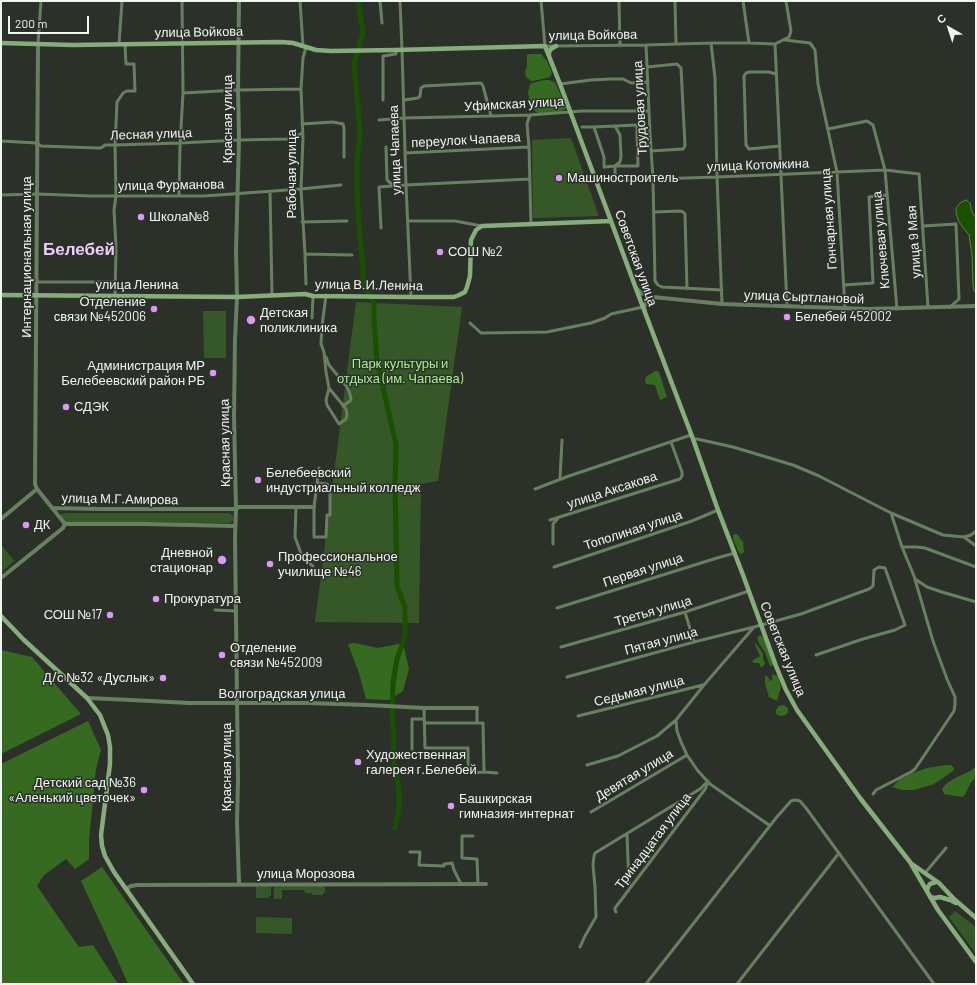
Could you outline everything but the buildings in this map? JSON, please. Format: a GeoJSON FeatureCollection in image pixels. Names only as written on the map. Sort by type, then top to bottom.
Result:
{"type":"FeatureCollection","features":[{"type":"Feature","properties":{"kind":"main road","name":"улица Войкова"},"geometry":{"type":"LineString","coordinates":[[1,43],[73,45],[281,42],[293,43],[316,50],[402,50],[545,46]]}},
{"type":"Feature","properties":{"kind":"main road","name":"Советская улица"},"geometry":{"type":"LineString","coordinates":[[545,46],[786,690],[796,710],[860,798],[910,862],[930,897],[940,897],[950,900],[976,918]]}},
{"type":"Feature","properties":{"kind":"main road"},"geometry":{"type":"LineString","coordinates":[[550,58],[549,52],[556,46]]}},
{"type":"Feature","properties":{"kind":"main road"},"geometry":{"type":"LineString","coordinates":[[534,47],[545,51],[550,58]]}},
{"type":"Feature","properties":{"kind":"main road"},"geometry":{"type":"LineString","coordinates":[[482,226],[611,221]]}},
{"type":"Feature","properties":{"kind":"main road","name":"улица В.И.Ленина"},"geometry":{"type":"LineString","coordinates":[[272,295],[305,294],[313,296],[381,297],[459,296],[467,288],[470,276],[471,240],[476,230],[482,226]]}},
{"type":"Feature","properties":{"kind":"main road","name":"улица Ленина"},"geometry":{"type":"LineString","coordinates":[[1,295],[237,297],[272,295]]}},
{"type":"Feature","properties":{"kind":"main road"},"geometry":{"type":"LineString","coordinates":[[1,616],[24,640],[87,698],[100,715],[108,735],[110,747],[110,764],[101,835],[102,846],[107,860],[126,889],[193,984]]}},
{"type":"Feature","properties":{"kind":"main road","name":"Советская улица"},"geometry":{"type":"LineString","coordinates":[[910,862],[942,886],[965,910]]}},
{"type":"Feature","properties":{"kind":"main road"},"geometry":{"type":"LineString","coordinates":[[927,891],[930,884],[936,882]]}},
{"type":"Feature","properties":{"kind":"main road"},"geometry":{"type":"LineString","coordinates":[[938,910],[940,897],[943,892],[942,886]]}},
{"type":"Feature","properties":{"kind":"main road"},"geometry":{"type":"LineString","coordinates":[[930,897],[976,962]]}},
{"type":"Feature","properties":{"kind":"street","name":"Интернациональная улица"},"geometry":{"type":"LineString","coordinates":[[37,489],[35,484],[38,44],[42,1]]}},
{"type":"Feature","properties":{"kind":"street"},"geometry":{"type":"LineString","coordinates":[[119,44],[122,1]]}},
{"type":"Feature","properties":{"kind":"street"},"geometry":{"type":"LineString","coordinates":[[179,196],[183,94],[182,1]]}},
{"type":"Feature","properties":{"kind":"street","name":"Красная улица"},"geometry":{"type":"LineString","coordinates":[[239,1],[239,140],[236,250],[237,297],[234,361],[237,822],[239,884]]}},
{"type":"Feature","properties":{"kind":"street","name":"Рабочая улица"},"geometry":{"type":"LineString","coordinates":[[300,1],[305,47],[301,89],[303,138],[301,189],[306,284]]}},
{"type":"Feature","properties":{"kind":"street"},"geometry":{"type":"LineString","coordinates":[[380,1],[382,23]]}},
{"type":"Feature","properties":{"kind":"street","name":"улица Чапаева"},"geometry":{"type":"LineString","coordinates":[[400,1],[411,297]]}},
{"type":"Feature","properties":{"kind":"street","name":"Советская улица"},"geometry":{"type":"LineString","coordinates":[[541,1],[545,46]]}},
{"type":"Feature","properties":{"kind":"street","name":"Трудовая улица"},"geometry":{"type":"LineString","coordinates":[[619,1],[620,46]]}},
{"type":"Feature","properties":{"kind":"street"},"geometry":{"type":"LineString","coordinates":[[675,1],[676,44]]}},
{"type":"Feature","properties":{"kind":"street"},"geometry":{"type":"LineString","coordinates":[[743,1],[749,43]]}},
{"type":"Feature","properties":{"kind":"street","name":"улица Войкова"},"geometry":{"type":"LineString","coordinates":[[545,46],[646,46],[711,43],[775,44],[789,37],[791,31],[786,1]]}},
{"type":"Feature","properties":{"kind":"street","name":"Гончарная улица"},"geometry":{"type":"LineString","coordinates":[[783,40],[810,43],[814,50],[818,84],[837,172],[846,308]]}},
{"type":"Feature","properties":{"kind":"street"},"geometry":{"type":"LineString","coordinates":[[711,43],[715,78],[722,304]]}},
{"type":"Feature","properties":{"kind":"street"},"geometry":{"type":"LineString","coordinates":[[115,296],[116,248],[114,210],[116,196],[115,145],[117,102],[126,91],[135,91],[134,64],[126,64],[125,44]]}},
{"type":"Feature","properties":{"kind":"street"},"geometry":{"type":"LineString","coordinates":[[775,44],[787,306]]}},
{"type":"Feature","properties":{"kind":"street","name":"Трудовая улица"},"geometry":{"type":"LineString","coordinates":[[646,46],[652,151],[655,281],[662,288],[687,289]]}},
{"type":"Feature","properties":{"kind":"street"},"geometry":{"type":"LineString","coordinates":[[383,100],[383,56],[396,54],[396,50]]}},
{"type":"Feature","properties":{"kind":"street"},"geometry":{"type":"LineString","coordinates":[[647,67],[677,64],[681,68],[685,146],[683,149],[652,151]]}},
{"type":"Feature","properties":{"kind":"street"},"geometry":{"type":"LineString","coordinates":[[776,74],[769,72],[750,72],[746,73],[744,76],[746,145],[749,149],[780,146]]}},
{"type":"Feature","properties":{"kind":"street"},"geometry":{"type":"LineString","coordinates":[[560,84],[610,79],[624,79],[631,83],[648,82]]}},
{"type":"Feature","properties":{"kind":"street"},"geometry":{"type":"LineString","coordinates":[[404,100],[418,98],[420,96],[421,88],[424,86],[481,83],[490,116]]}},
{"type":"Feature","properties":{"kind":"street"},"geometry":{"type":"LineString","coordinates":[[183,94],[238,90],[301,89]]}},
{"type":"Feature","properties":{"kind":"street","name":"Уфимская улица"},"geometry":{"type":"LineString","coordinates":[[379,120],[530,115],[570,112],[650,111]]}},
{"type":"Feature","properties":{"kind":"street"},"geometry":{"type":"LineString","coordinates":[[530,115],[527,124],[531,225]]}},
{"type":"Feature","properties":{"kind":"street"},"geometry":{"type":"LineString","coordinates":[[828,129],[867,121],[873,125],[885,170]]}},
{"type":"Feature","properties":{"kind":"street"},"geometry":{"type":"LineString","coordinates":[[302,124],[333,122],[343,124],[344,157]]}},
{"type":"Feature","properties":{"kind":"street"},"geometry":{"type":"LineString","coordinates":[[582,127],[637,125],[638,166],[604,167],[604,157],[594,127]]}},
{"type":"Feature","properties":{"kind":"street"},"geometry":{"type":"LineString","coordinates":[[615,166],[620,162],[621,156],[620,135],[616,126]]}},
{"type":"Feature","properties":{"kind":"street","name":"Лесная улица"},"geometry":{"type":"LineString","coordinates":[[1,141],[37,143],[41,146],[101,148],[105,145],[288,139],[296,137],[302,133]]}},
{"type":"Feature","properties":{"kind":"street"},"geometry":{"type":"LineString","coordinates":[[637,134],[650,133]]}},
{"type":"Feature","properties":{"kind":"street"},"geometry":{"type":"LineString","coordinates":[[386,147],[387,180],[394,186]]}},
{"type":"Feature","properties":{"kind":"street","name":"переулок Чапаева"},"geometry":{"type":"LineString","coordinates":[[405,153],[529,147]]}},
{"type":"Feature","properties":{"kind":"street"},"geometry":{"type":"LineString","coordinates":[[615,166],[615,181]]}},
{"type":"Feature","properties":{"kind":"street","name":"улица Котомкина"},"geometry":{"type":"LineString","coordinates":[[596,181],[885,170],[919,174]]}},
{"type":"Feature","properties":{"kind":"street","name":"Ключевая улица"},"geometry":{"type":"LineString","coordinates":[[885,170],[897,308]]}},
{"type":"Feature","properties":{"kind":"street","name":"улица 9 Мая"},"geometry":{"type":"LineString","coordinates":[[919,174],[928,307]]}},
{"type":"Feature","properties":{"kind":"street"},"geometry":{"type":"LineString","coordinates":[[381,228],[379,187],[530,179]]}},
{"type":"Feature","properties":{"kind":"street","name":"улица Фурманова"},"geometry":{"type":"LineString","coordinates":[[1,195],[204,196],[341,186]]}},
{"type":"Feature","properties":{"kind":"street"},"geometry":{"type":"LineString","coordinates":[[270,191],[272,295]]}},
{"type":"Feature","properties":{"kind":"street"},"geometry":{"type":"LineString","coordinates":[[844,285],[873,283],[869,197],[887,195]]}},
{"type":"Feature","properties":{"kind":"street"},"geometry":{"type":"LineString","coordinates":[[654,212],[682,212],[685,214],[687,289],[722,290]]}},
{"type":"Feature","properties":{"kind":"street"},"geometry":{"type":"LineString","coordinates":[[302,222],[346,221]]}},
{"type":"Feature","properties":{"kind":"street"},"geometry":{"type":"LineString","coordinates":[[408,221],[455,222],[482,226]]}},
{"type":"Feature","properties":{"kind":"street"},"geometry":{"type":"LineString","coordinates":[[923,226],[956,224],[959,299],[950,307]]}},
{"type":"Feature","properties":{"kind":"street"},"geometry":{"type":"LineString","coordinates":[[305,254],[352,255]]}},
{"type":"Feature","properties":{"kind":"street"},"geometry":{"type":"LineString","coordinates":[[37,282],[115,282]]}},
{"type":"Feature","properties":{"kind":"street","name":"улица Сыртлановой"},"geometry":{"type":"LineString","coordinates":[[635,287],[641,293],[653,297],[722,304],[846,308],[976,306]]}},
{"type":"Feature","properties":{"kind":"street"},"geometry":{"type":"LineString","coordinates":[[312,318],[313,296]]}},
{"type":"Feature","properties":{"kind":"street"},"geometry":{"type":"LineString","coordinates":[[326,296],[321,344],[325,356],[326,372],[330,388],[346,409],[346,419],[339,424],[327,405],[326,400],[330,388]]}},
{"type":"Feature","properties":{"kind":"street"},"geometry":{"type":"LineString","coordinates":[[646,315],[644,307],[645,304],[653,297]]}},
{"type":"Feature","properties":{"kind":"street"},"geometry":{"type":"LineString","coordinates":[[470,323],[481,334],[547,332],[591,323],[611,314],[642,308]]}},
{"type":"Feature","properties":{"kind":"street"},"geometry":{"type":"LineString","coordinates":[[325,356],[347,387],[350,394],[351,400],[343,406]]}},
{"type":"Feature","properties":{"kind":"street"},"geometry":{"type":"LineString","coordinates":[[535,489],[560,479],[671,442],[692,437],[733,446],[793,465],[819,476],[891,513],[942,535],[964,538],[971,536],[976,531]]}},
{"type":"Feature","properties":{"kind":"street"},"geometry":{"type":"LineString","coordinates":[[560,479],[562,440]]}},
{"type":"Feature","properties":{"kind":"street","name":"улица Аксакова"},"geometry":{"type":"LineString","coordinates":[[550,520],[680,479],[682,472],[671,442]]}},
{"type":"Feature","properties":{"kind":"street"},"geometry":{"type":"LineString","coordinates":[[318,483],[327,484],[330,487],[330,515],[327,515],[326,537],[314,537],[314,507],[319,468]]}},
{"type":"Feature","properties":{"kind":"street"},"geometry":{"type":"LineString","coordinates":[[1,519],[37,489],[52,508]]}},
{"type":"Feature","properties":{"kind":"street","name":"улица М.Г.Амирова"},"geometry":{"type":"LineString","coordinates":[[52,508],[236,509],[239,507],[314,507]]}},
{"type":"Feature","properties":{"kind":"street"},"geometry":{"type":"LineString","coordinates":[[296,507],[297,541],[303,559],[314,566]]}},
{"type":"Feature","properties":{"kind":"street","name":"улица М.Г.Амирова"},"geometry":{"type":"LineString","coordinates":[[52,508],[65,524],[235,526]]}},
{"type":"Feature","properties":{"kind":"street","name":"Тополиная улица"},"geometry":{"type":"LineString","coordinates":[[554,567],[692,521],[718,510]]}},
{"type":"Feature","properties":{"kind":"street"},"geometry":{"type":"LineString","coordinates":[[872,794],[876,790],[915,769],[954,711],[955,697],[935,648],[915,579],[902,547],[891,513]]}},
{"type":"Feature","properties":{"kind":"street"},"geometry":{"type":"LineString","coordinates":[[552,544],[553,524],[559,517]]}},
{"type":"Feature","properties":{"kind":"street"},"geometry":{"type":"LineString","coordinates":[[1,578],[63,528],[65,524]]}},
{"type":"Feature","properties":{"kind":"street"},"geometry":{"type":"LineString","coordinates":[[964,538],[976,546]]}},
{"type":"Feature","properties":{"kind":"street"},"geometry":{"type":"LineString","coordinates":[[902,547],[925,548],[976,567]]}},
{"type":"Feature","properties":{"kind":"street","name":"Первая улица"},"geometry":{"type":"LineString","coordinates":[[557,608],[735,553]]}},
{"type":"Feature","properties":{"kind":"street","name":"Пятая улица"},"geometry":{"type":"LineString","coordinates":[[567,677],[801,614],[869,589],[873,586],[874,570],[879,567],[885,568],[906,625],[895,630],[816,655]]}},
{"type":"Feature","properties":{"kind":"street"},"geometry":{"type":"LineString","coordinates":[[915,579],[927,587],[976,602]]}},
{"type":"Feature","properties":{"kind":"street","name":"Третья улица"},"geometry":{"type":"LineString","coordinates":[[561,647],[685,612],[749,591]]}},
{"type":"Feature","properties":{"kind":"street"},"geometry":{"type":"LineString","coordinates":[[215,610],[236,611]]}},
{"type":"Feature","properties":{"kind":"street"},"geometry":{"type":"LineString","coordinates":[[685,612],[694,642]]}},
{"type":"Feature","properties":{"kind":"street"},"geometry":{"type":"LineString","coordinates":[[587,765],[618,756],[657,736],[676,720],[754,627]]}},
{"type":"Feature","properties":{"kind":"street","name":"Седьмая улица"},"geometry":{"type":"LineString","coordinates":[[578,716],[704,685]]}},
{"type":"Feature","properties":{"kind":"street","name":"Волгоградская улица"},"geometry":{"type":"LineString","coordinates":[[87,698],[189,704],[308,703],[424,708],[477,708]]}},
{"type":"Feature","properties":{"kind":"street"},"geometry":{"type":"LineString","coordinates":[[424,708],[425,748],[468,748],[468,763],[472,772],[497,773]]}},
{"type":"Feature","properties":{"kind":"street"},"geometry":{"type":"LineString","coordinates":[[477,708],[477,723]]}},
{"type":"Feature","properties":{"kind":"street"},"geometry":{"type":"LineString","coordinates":[[412,749],[412,719],[424,718]]}},
{"type":"Feature","properties":{"kind":"street"},"geometry":{"type":"LineString","coordinates":[[676,720],[677,731],[681,742],[687,755],[698,771],[708,781],[770,825]]}},
{"type":"Feature","properties":{"kind":"street"},"geometry":{"type":"LineString","coordinates":[[424,723],[483,723],[484,772]]}},
{"type":"Feature","properties":{"kind":"street","name":"Девятая улица"},"geometry":{"type":"LineString","coordinates":[[591,812],[687,755]]}},
{"type":"Feature","properties":{"kind":"street"},"geometry":{"type":"LineString","coordinates":[[580,947],[596,917],[593,866],[595,853],[700,789],[708,781]]}},
{"type":"Feature","properties":{"kind":"street","name":"Тринадцатая улица"},"geometry":{"type":"LineString","coordinates":[[616,912],[614,910],[615,908],[706,788],[708,781]]}},
{"type":"Feature","properties":{"kind":"street"},"geometry":{"type":"LineString","coordinates":[[646,984],[791,800],[800,801],[806,808],[934,984]]}},
{"type":"Feature","properties":{"kind":"street"},"geometry":{"type":"LineString","coordinates":[[627,834],[628,884],[631,886]]}},
{"type":"Feature","properties":{"kind":"street"},"geometry":{"type":"LineString","coordinates":[[473,836],[462,836],[462,858],[477,859],[478,884]]}},
{"type":"Feature","properties":{"kind":"street"},"geometry":{"type":"LineString","coordinates":[[925,873],[946,848]]}},
{"type":"Feature","properties":{"kind":"street"},"geometry":{"type":"LineString","coordinates":[[410,852],[420,852],[419,865],[444,866],[444,864],[452,863],[461,884]]}},
{"type":"Feature","properties":{"kind":"street"},"geometry":{"type":"LineString","coordinates":[[737,984],[839,853]]}},
{"type":"Feature","properties":{"kind":"street","name":"улица Морозова"},"geometry":{"type":"LineString","coordinates":[[126,889],[137,885],[486,884]]}},
{"type":"Feature","properties":{"kind":"green space","name":"Машиностроитель"},"geometry":{"type":"Polygon","coordinates":[[[571,138],[599,216],[533,218],[532,140],[571,138]]]}},
{"type":"Feature","properties":{"kind":"green space","name":"Парк культуры и отдыха (им. Чапаева)"},"geometry":{"type":"Polygon","coordinates":[[[356,302],[462,307],[438,481],[421,484],[419,623],[315,622],[356,302]]]}},
{"type":"Feature","properties":{"kind":"green space"},"geometry":{"type":"Polygon","coordinates":[[[203,311],[226,311],[226,358],[204,358],[203,311]]]}},
{"type":"Feature","properties":{"kind":"green space"},"geometry":{"type":"Polygon","coordinates":[[[229,513],[233,516],[233,521],[230,523],[65,522],[61,519],[61,514],[229,513]]]}},
{"type":"Feature","properties":{"kind":"green space"},"geometry":{"type":"Polygon","coordinates":[[[1,544],[14,561],[1,573],[1,544]]]}},
{"type":"Feature","properties":{"kind":"green space"},"geometry":{"type":"Polygon","coordinates":[[[323,886],[325,888],[325,892],[322,895],[312,895],[312,893],[305,893],[304,890],[282,890],[282,899],[274,899],[274,887],[323,886]]]}},
{"type":"Feature","properties":{"kind":"green space"},"geometry":{"type":"Polygon","coordinates":[[[256,887],[271,887],[271,896],[269,896],[269,898],[256,898],[256,887]]]}},
{"type":"Feature","properties":{"kind":"green space"},"geometry":{"type":"Polygon","coordinates":[[[955,911],[976,927],[976,954],[949,917],[955,911]]]}},
{"type":"Feature","properties":{"kind":"green space"},"geometry":{"type":"Polygon","coordinates":[[[256,917],[292,918],[292,934],[256,933],[256,917]]]}},
{"type":"Feature","properties":{"kind":"shaded area"},"geometry":{"type":"Polygon","coordinates":[[[541,54],[547,61],[552,73],[550,77],[531,81],[526,77],[525,71],[527,67],[527,55],[541,54]]]}},
{"type":"Feature","properties":{"kind":"shaded area"},"geometry":{"type":"Polygon","coordinates":[[[543,80],[555,82],[566,109],[540,114],[535,111],[530,104],[528,93],[530,84],[543,80]]]}},
{"type":"Feature","properties":{"kind":"shaded area"},"geometry":{"type":"Polygon","coordinates":[[[966,200],[970,203],[972,212],[976,218],[976,293],[973,285],[972,255],[969,235],[959,222],[956,213],[956,208],[960,203],[966,200]]]}},
{"type":"Feature","properties":{"kind":"shaded area"},"geometry":{"type":"Polygon","coordinates":[[[655,371],[659,372],[667,397],[660,400],[655,385],[646,384],[645,380],[646,377],[655,371]]]}},
{"type":"Feature","properties":{"kind":"shaded area"},"geometry":{"type":"Polygon","coordinates":[[[737,534],[743,542],[744,552],[741,554],[739,553],[733,539],[733,535],[737,534]]]}},
{"type":"Feature","properties":{"kind":"shaded area"},"geometry":{"type":"Polygon","coordinates":[[[760,635],[763,637],[774,665],[770,666],[765,652],[759,643],[757,638],[760,635]]]}},
{"type":"Feature","properties":{"kind":"shaded area"},"geometry":{"type":"Polygon","coordinates":[[[354,643],[378,648],[403,643],[409,669],[403,691],[389,700],[366,699],[359,673],[348,644],[354,643]]]}},
{"type":"Feature","properties":{"kind":"shaded area"},"geometry":{"type":"Polygon","coordinates":[[[756,643],[763,654],[765,663],[761,668],[759,663],[754,663],[752,661],[760,656],[755,645],[756,643]]]}},
{"type":"Feature","properties":{"kind":"shaded area"},"geometry":{"type":"Polygon","coordinates":[[[1,650],[32,657],[81,714],[1,754],[1,650]]]}},
{"type":"Feature","properties":{"kind":"shaded area"},"geometry":{"type":"Polygon","coordinates":[[[772,674],[778,676],[781,687],[777,701],[769,697],[765,683],[765,675],[770,681],[772,680],[772,674]]]}},
{"type":"Feature","properties":{"kind":"shaded area"},"geometry":{"type":"Polygon","coordinates":[[[784,705],[788,708],[786,715],[781,716],[776,714],[776,710],[779,706],[784,705]]]}},
{"type":"Feature","properties":{"kind":"shaded area"},"geometry":{"type":"Polygon","coordinates":[[[88,721],[101,750],[96,769],[89,840],[89,859],[75,869],[66,859],[44,875],[37,886],[79,947],[93,945],[118,984],[1,984],[1,764],[88,721]]]}},
{"type":"Feature","properties":{"kind":"shaded area"},"geometry":{"type":"Polygon","coordinates":[[[951,765],[954,768],[953,771],[934,784],[914,790],[902,790],[892,787],[899,780],[913,773],[927,768],[951,765]]]}},
{"type":"Feature","properties":{"kind":"shaded area"},"geometry":{"type":"Polygon","coordinates":[[[976,767],[976,778],[970,784],[965,795],[962,797],[944,794],[942,789],[946,784],[976,767]]]}},
{"type":"Feature","properties":{"kind":"shaded area"},"geometry":{"type":"Polygon","coordinates":[[[102,867],[184,984],[128,984],[81,881],[102,867]]]}},
{"type":"Feature","properties":{"kind":"waterway"},"geometry":{"type":"LineString","coordinates":[[358,1],[363,32],[354,64],[360,130],[357,161],[357,187],[363,283],[374,303],[377,361],[396,445],[395,486],[397,586],[405,607],[405,636],[397,659],[393,683],[393,758],[399,790],[399,808],[395,828]]}},
{"type":"Feature","properties":{"kind":"place","name":"Машиностроитель"},"geometry":{"type":"Point","coordinates":[559,178]}},
{"type":"Feature","properties":{"kind":"place","name":"Школа№8"},"geometry":{"type":"Point","coordinates":[141,217]}},
{"type":"Feature","properties":{"kind":"place","name":"СОШ №2"},"geometry":{"type":"Point","coordinates":[440,252]}},
{"type":"Feature","properties":{"kind":"place","name":"Отделение связи №452006"},"geometry":{"type":"Point","coordinates":[154,309]}},
{"type":"Feature","properties":{"kind":"place","name":"Белебей 452002"},"geometry":{"type":"Point","coordinates":[787,317]}},
{"type":"Feature","properties":{"kind":"place","name":"Детская поликлиника"},"geometry":{"type":"Point","coordinates":[251,320]}},
{"type":"Feature","properties":{"kind":"place","name":"Администрация МР Белебеевский район РБ"},"geometry":{"type":"Point","coordinates":[213,373]}},
{"type":"Feature","properties":{"kind":"place","name":"СДЭК"},"geometry":{"type":"Point","coordinates":[66,407]}},
{"type":"Feature","properties":{"kind":"place","name":"Белебеевский индустриальный колледж"},"geometry":{"type":"Point","coordinates":[258,480]}},
{"type":"Feature","properties":{"kind":"place","name":"ДК"},"geometry":{"type":"Point","coordinates":[26,525]}},
{"type":"Feature","properties":{"kind":"place","name":"Дневной стационар"},"geometry":{"type":"Point","coordinates":[222,560]}},
{"type":"Feature","properties":{"kind":"place","name":"Профессиональное училище №46"},"geometry":{"type":"Point","coordinates":[270,564]}},
{"type":"Feature","properties":{"kind":"place","name":"Прокуратура"},"geometry":{"type":"Point","coordinates":[156,599]}},
{"type":"Feature","properties":{"kind":"place","name":"СОШ №17"},"geometry":{"type":"Point","coordinates":[110,615]}},
{"type":"Feature","properties":{"kind":"place","name":"Отделение связи №452009"},"geometry":{"type":"Point","coordinates":[222,655]}},
{"type":"Feature","properties":{"kind":"place","name":"Д/с №32 «Дуслык»"},"geometry":{"type":"Point","coordinates":[163,678]}},
{"type":"Feature","properties":{"kind":"place","name":"Художественная галерея г.Белебей"},"geometry":{"type":"Point","coordinates":[358,762]}},
{"type":"Feature","properties":{"kind":"place","name":"Детский сад №36 «Аленький цветочек»"},"geometry":{"type":"Point","coordinates":[144,790]}},
{"type":"Feature","properties":{"kind":"place","name":"Башкирская гимназия-интернат"},"geometry":{"type":"Point","coordinates":[451,806]}},
{"type":"Feature","properties":{"kind":"district","name":"Белебей"},"geometry":{"type":"Point","coordinates":[79,249]}}]}
